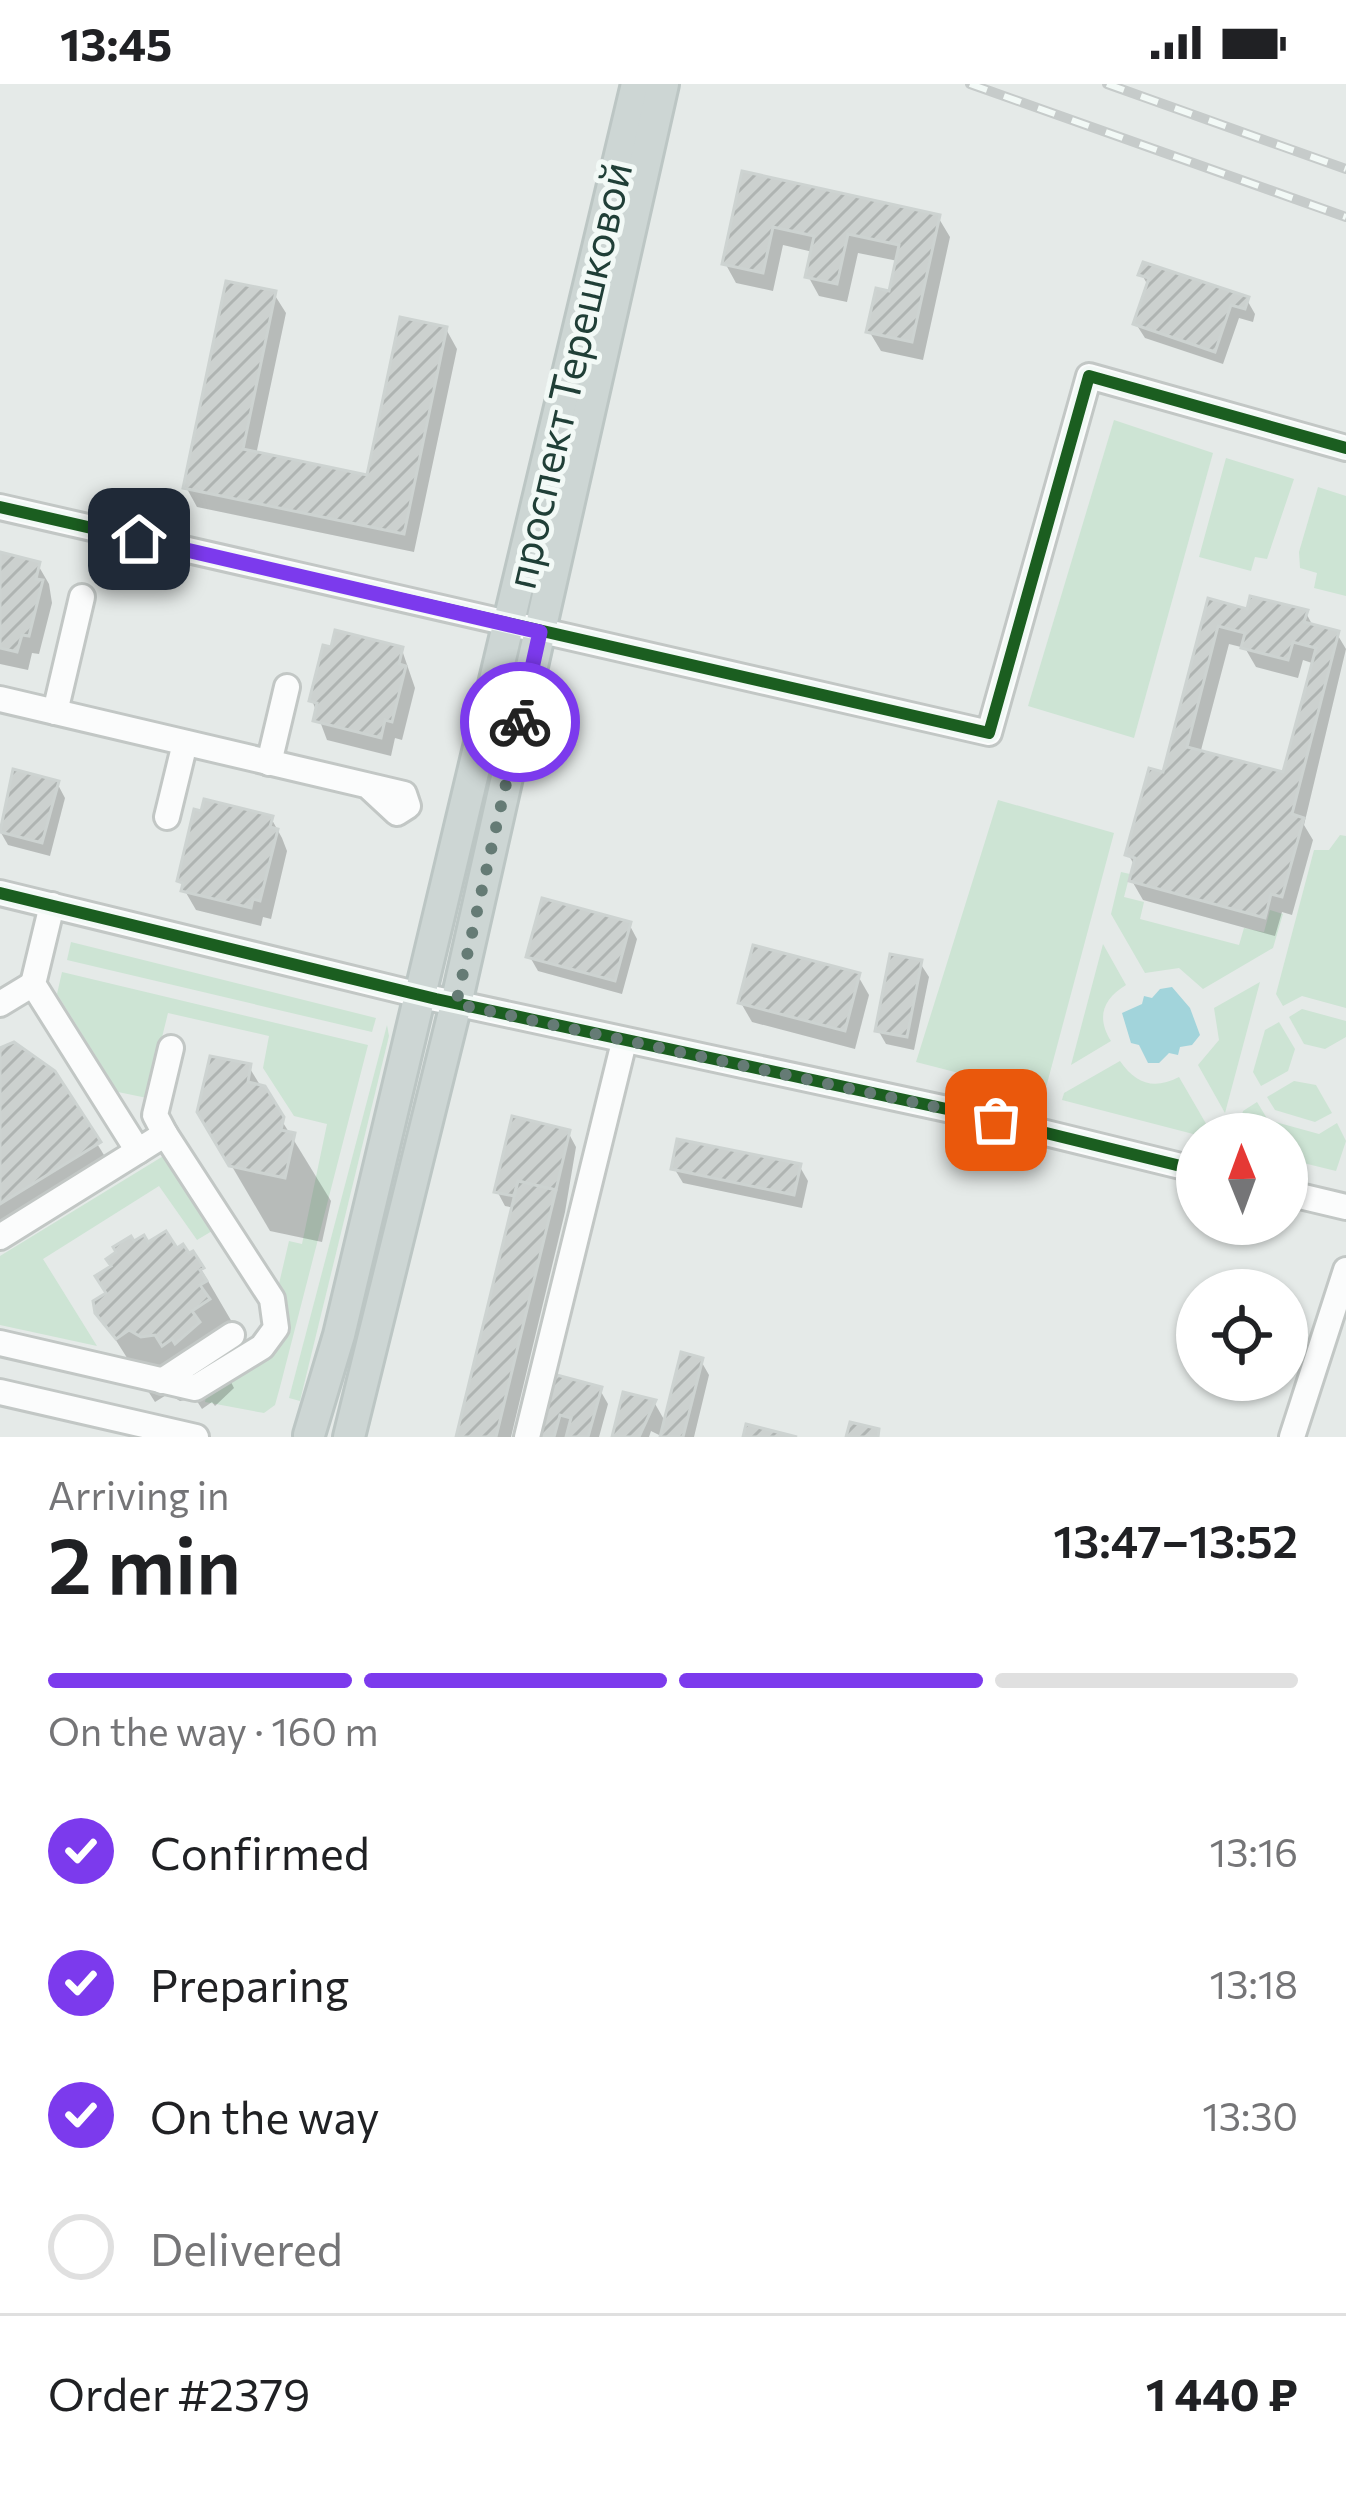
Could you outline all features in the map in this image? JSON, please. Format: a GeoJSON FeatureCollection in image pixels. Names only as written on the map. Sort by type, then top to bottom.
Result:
{"type":"FeatureCollection","features":[{"type":"Feature","properties":{"kind":"main road","name":"проспект Терешковой"},"geometry":{"type":"LineString","coordinates":[[525,628],[637,84]]}},
{"type":"Feature","properties":{"kind":"main road","name":"проспект Терешковой"},"geometry":{"type":"LineString","coordinates":[[349,1437],[437,999],[663,84]]}},
{"type":"Feature","properties":{"kind":"main road","name":"проспект Терешковой"},"geometry":{"type":"LineString","coordinates":[[311,1436],[437,999]]}},
{"type":"Feature","properties":{"kind":"street"},"geometry":{"type":"LineString","coordinates":[[0,507],[989,733],[1089,376],[1346,448]]}},
{"type":"Feature","properties":{"kind":"street"},"geometry":{"type":"LineString","coordinates":[[55,712],[82,597]]}},
{"type":"Feature","properties":{"kind":"street"},"geometry":{"type":"LineString","coordinates":[[269,763],[287,687]]}},
{"type":"Feature","properties":{"kind":"street"},"geometry":{"type":"LineString","coordinates":[[0,699],[370,788]]}},
{"type":"Feature","properties":{"kind":"street"},"geometry":{"type":"LineString","coordinates":[[167,817],[185,743]]}},
{"type":"Feature","properties":{"kind":"street"},"geometry":{"type":"LineString","coordinates":[[0,893],[437,999],[956,1111],[1176,1165]]}},
{"type":"Feature","properties":{"kind":"street"},"geometry":{"type":"LineString","coordinates":[[0,1004],[32,984],[52,905]]}},
{"type":"Feature","properties":{"kind":"street"},"geometry":{"type":"LineString","coordinates":[[32,984],[138,1150]]}},
{"type":"Feature","properties":{"kind":"street"},"geometry":{"type":"LineString","coordinates":[[527,1437],[624,1042]]}},
{"type":"Feature","properties":{"kind":"street"},"geometry":{"type":"LineString","coordinates":[[0,1343],[194,1388],[262,1347],[276,1328],[272,1299],[155,1115],[171,1048]]}},
{"type":"Feature","properties":{"kind":"street"},"geometry":{"type":"LineString","coordinates":[[0,1238],[165,1133]]}},
{"type":"Feature","properties":{"kind":"street"},"geometry":{"type":"LineString","coordinates":[[1308,1198],[1346,1207]]}},
{"type":"Feature","properties":{"kind":"street"},"geometry":{"type":"LineString","coordinates":[[1292,1437],[1346,1270]]}},
{"type":"Feature","properties":{"kind":"street"},"geometry":{"type":"LineString","coordinates":[[162,1381],[232,1335]]}},
{"type":"Feature","properties":{"kind":"street"},"geometry":{"type":"LineString","coordinates":[[0,1392],[196,1437]]}},
{"type":"Feature","properties":{"kind":"green space"},"geometry":{"type":"Polygon","coordinates":[[[1114,420],[1213,453],[1134,738],[1028,706],[1114,420]]]}},
{"type":"Feature","properties":{"kind":"green space"},"geometry":{"type":"Polygon","coordinates":[[[1226,458],[1294,479],[1267,559],[1255,557],[1251,571],[1199,557],[1226,458]]]}},
{"type":"Feature","properties":{"kind":"green space"},"geometry":{"type":"Polygon","coordinates":[[[1318,487],[1346,496],[1346,596],[1314,588],[1317,573],[1300,568],[1299,552],[1318,487]]]}},
{"type":"Feature","properties":{"kind":"green space"},"geometry":{"type":"Polygon","coordinates":[[[998,800],[1114,833],[1044,1095],[916,1062],[998,800]]]}},
{"type":"Feature","properties":{"kind":"green space"},"geometry":{"type":"Polygon","coordinates":[[[1340,835],[1346,836],[1346,1008],[1302,996],[1283,1006],[1276,994],[1314,850],[1329,850],[1340,835]]]}},
{"type":"Feature","properties":{"kind":"green space"},"geometry":{"type":"Polygon","coordinates":[[[1121,872],[1130,874],[1124,897],[1144,902],[1140,919],[1239,945],[1244,928],[1264,932],[1270,910],[1283,914],[1273,948],[1203,989],[1179,968],[1145,973],[1111,914],[1121,872]]]}},
{"type":"Feature","properties":{"kind":"green space"},"geometry":{"type":"Polygon","coordinates":[[[71,942],[376,1018],[372,1032],[67,960],[71,942]]]}},
{"type":"Feature","properties":{"kind":"green space"},"geometry":{"type":"Polygon","coordinates":[[[1103,944],[1126,985],[1104,1009],[1111,1041],[1071,1065],[1103,944]]]}},
{"type":"Feature","properties":{"kind":"green space"},"geometry":{"type":"Polygon","coordinates":[[[62,972],[368,1045],[275,1405],[264,1413],[205,1402],[207,1393],[279,1345],[289,1319],[278,1288],[289,1241],[302,1244],[327,1124],[294,1116],[263,1068],[269,1036],[168,1013],[147,1098],[118,1092],[57,994],[62,972]]]}},
{"type":"Feature","properties":{"kind":"green space"},"geometry":{"type":"Polygon","coordinates":[[[1260,982],[1225,1113],[1198,1065],[1219,1040],[1214,1008],[1260,982]]]}},
{"type":"Feature","properties":{"kind":"green space"},"geometry":{"type":"Polygon","coordinates":[[[1302,1009],[1346,1021],[1346,1037],[1325,1049],[1304,1044],[1289,1017],[1302,1009]]]}},
{"type":"Feature","properties":{"kind":"green space"},"geometry":{"type":"Polygon","coordinates":[[[1279,1022],[1295,1049],[1288,1071],[1261,1086],[1253,1072],[1265,1030],[1279,1022]]]}},
{"type":"Feature","properties":{"kind":"green space"},"geometry":{"type":"Polygon","coordinates":[[[387,1025],[389,1036],[300,1401],[289,1398],[387,1025]]]}},
{"type":"Feature","properties":{"kind":"green space"},"geometry":{"type":"Polygon","coordinates":[[[1120,1061],[1146,1083],[1179,1077],[1200,1113],[1176,1113],[1176,1130],[1062,1100],[1064,1093],[1120,1061]]]}},
{"type":"Feature","properties":{"kind":"green space"},"geometry":{"type":"Polygon","coordinates":[[[1294,1081],[1316,1085],[1332,1113],[1315,1122],[1308,1120],[1308,1113],[1275,1110],[1267,1097],[1294,1081]]]}},
{"type":"Feature","properties":{"kind":"green space"},"geometry":{"type":"Polygon","coordinates":[[[1257,1102],[1264,1113],[1242,1113],[1257,1102]]]}},
{"type":"Feature","properties":{"kind":"green space"},"geometry":{"type":"Polygon","coordinates":[[[1337,1123],[1346,1141],[1336,1171],[1308,1164],[1308,1131],[1319,1134],[1337,1123]]]}},
{"type":"Feature","properties":{"kind":"green space"},"geometry":{"type":"Polygon","coordinates":[[[165,1155],[212,1231],[197,1240],[159,1186],[43,1259],[97,1346],[0,1325],[0,1256],[165,1155]]]}},
{"type":"Feature","properties":{"kind":"water"},"geometry":{"type":"Polygon","coordinates":[[[1172,987],[1190,1008],[1200,1035],[1192,1045],[1180,1047],[1178,1055],[1169,1053],[1159,1063],[1148,1063],[1139,1045],[1131,1043],[1122,1013],[1142,1004],[1144,996],[1152,998],[1160,989],[1172,987]]]}},
{"type":"Feature","properties":{"kind":"building"},"geometry":{"type":"Polygon","coordinates":[[[742,171],[940,215],[912,342],[866,332],[876,288],[889,291],[899,245],[848,234],[837,284],[805,277],[814,236],[773,227],[763,273],[722,264],[742,171]]]}},
{"type":"Feature","properties":{"kind":"building"},"geometry":{"type":"Polygon","coordinates":[[[1143,262],[1249,297],[1245,309],[1231,305],[1215,352],[1133,324],[1149,278],[1138,275],[1143,262]]]}},
{"type":"Feature","properties":{"kind":"building"},"geometry":{"type":"Polygon","coordinates":[[[226,281],[276,291],[243,449],[367,475],[400,317],[447,327],[404,534],[183,488],[226,281]]]}},
{"type":"Feature","properties":{"kind":"building"},"geometry":{"type":"Polygon","coordinates":[[[0,552],[40,562],[36,579],[43,580],[29,636],[22,635],[17,652],[0,648],[0,552]]]}},
{"type":"Feature","properties":{"kind":"building"},"geometry":{"type":"Polygon","coordinates":[[[1250,596],[1308,610],[1304,622],[1339,631],[1292,814],[1304,818],[1282,897],[1271,894],[1265,918],[1129,881],[1135,858],[1125,855],[1149,768],[1163,772],[1208,598],[1247,609],[1250,596]],[[1218,626],[1187,747],[1283,772],[1316,648],[1293,642],[1288,660],[1241,648],[1245,633],[1218,626]]]}},
{"type":"Feature","properties":{"kind":"building"},"geometry":{"type":"Polygon","coordinates":[[[335,630],[403,647],[399,664],[406,666],[392,722],[385,720],[381,738],[313,721],[317,703],[309,701],[323,645],[331,647],[335,630]]]}},
{"type":"Feature","properties":{"kind":"building"},"geometry":{"type":"Polygon","coordinates":[[[13,769],[59,781],[42,843],[0,832],[13,769]]]}},
{"type":"Feature","properties":{"kind":"building"},"geometry":{"type":"Polygon","coordinates":[[[204,799],[273,816],[270,827],[278,829],[260,901],[253,899],[251,908],[181,891],[183,883],[177,881],[194,809],[201,811],[204,799]]]}},
{"type":"Feature","properties":{"kind":"building"},"geometry":{"type":"Polygon","coordinates":[[[542,898],[631,922],[615,981],[526,957],[542,898]]]}},
{"type":"Feature","properties":{"kind":"building"},"geometry":{"type":"Polygon","coordinates":[[[753,945],[860,973],[845,1031],[738,1003],[753,945]]]}},
{"type":"Feature","properties":{"kind":"building"},"geometry":{"type":"Polygon","coordinates":[[[890,954],[922,960],[907,1037],[875,1031],[890,954]]]}},
{"type":"Feature","properties":{"kind":"building"},"geometry":{"type":"Polygon","coordinates":[[[14,1042],[55,1071],[101,1142],[0,1204],[0,1048],[14,1042]]]}},
{"type":"Feature","properties":{"kind":"building"},"geometry":{"type":"Polygon","coordinates":[[[210,1056],[251,1064],[248,1082],[265,1086],[284,1117],[281,1130],[295,1133],[285,1178],[229,1166],[197,1112],[210,1056]]]}},
{"type":"Feature","properties":{"kind":"building"},"geometry":{"type":"Polygon","coordinates":[[[512,1116],[570,1130],[556,1190],[518,1181],[514,1196],[494,1192],[512,1116]]]}},
{"type":"Feature","properties":{"kind":"building"},"geometry":{"type":"Polygon","coordinates":[[[677,1139],[801,1164],[794,1195],[671,1169],[677,1139]]]}},
{"type":"Feature","properties":{"kind":"building"},"geometry":{"type":"Polygon","coordinates":[[[518,1181],[556,1190],[496,1437],[456,1437],[518,1181]]]}},
{"type":"Feature","properties":{"kind":"building"},"geometry":{"type":"Polygon","coordinates":[[[166,1231],[177,1248],[183,1244],[189,1253],[193,1251],[204,1268],[200,1270],[207,1281],[200,1285],[210,1299],[192,1311],[200,1322],[175,1344],[172,1339],[162,1346],[155,1335],[141,1337],[129,1330],[116,1339],[95,1313],[93,1301],[106,1293],[95,1276],[111,1266],[106,1259],[116,1252],[113,1247],[131,1236],[134,1241],[144,1235],[148,1242],[166,1231]]]}},
{"type":"Feature","properties":{"kind":"building"},"geometry":{"type":"Polygon","coordinates":[[[681,1352],[703,1358],[683,1437],[660,1437],[681,1352]]]}},
{"type":"Feature","properties":{"kind":"building"},"geometry":{"type":"Polygon","coordinates":[[[553,1374],[602,1387],[588,1437],[566,1437],[571,1418],[560,1415],[554,1437],[536,1437],[553,1374]]]}},
{"type":"Feature","properties":{"kind":"building"},"geometry":{"type":"Polygon","coordinates":[[[623,1392],[656,1400],[639,1437],[612,1437],[623,1392]]]}},
{"type":"Feature","properties":{"kind":"building"},"geometry":{"type":"Polygon","coordinates":[[[850,1422],[879,1429],[878,1437],[846,1437],[850,1422]]]}},
{"type":"Feature","properties":{"kind":"building"},"geometry":{"type":"Polygon","coordinates":[[[746,1424],[797,1437],[743,1437],[746,1424]]]}},
{"type":"Feature","properties":{"kind":"railway"},"geometry":{"type":"LineString","coordinates":[[970,84],[1346,217]]}},
{"type":"Feature","properties":{"kind":"railway"},"geometry":{"type":"LineString","coordinates":[[1107,84],[1346,169]]}},
{"type":"Feature","properties":{"kind":"cycle path"},"geometry":{"type":"LineString","coordinates":[[0,507],[989,733],[1089,376],[1346,448]]}},
{"type":"Feature","properties":{"kind":"cycle path"},"geometry":{"type":"LineString","coordinates":[[0,893],[436,999],[956,1111],[1176,1165]]}},
{"type":"Feature","properties":{"kind":"way so far"},"geometry":{"type":"LineString","coordinates":[[520,722],[456,1004],[996,1120]]}},
{"type":"Feature","properties":{"kind":"route"},"geometry":{"type":"LineString","coordinates":[[139,539],[540,632],[520,722]]}}]}
